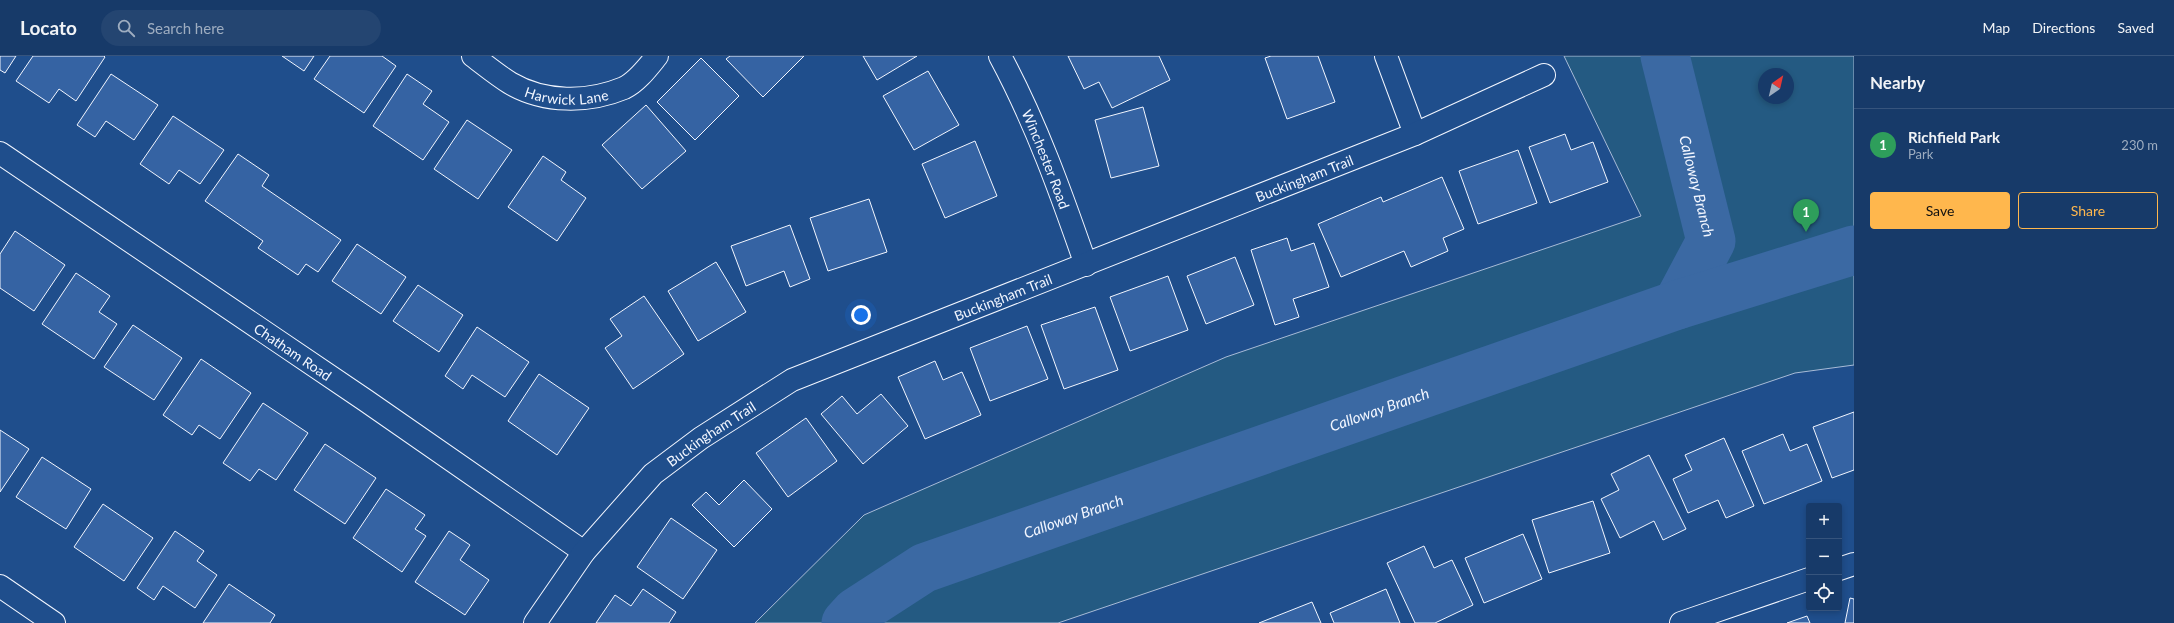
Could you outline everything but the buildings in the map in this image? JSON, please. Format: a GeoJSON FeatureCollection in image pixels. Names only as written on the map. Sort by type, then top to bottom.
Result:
{"type":"FeatureCollection","features":[{"type":"Feature","properties":{"kind":"street","name":"Harwick Lane"},"geometry":{"type":"LineString","coordinates":[[473,56],[511,84],[550,98],[581,99],[624,88],[643,72],[657,56]]}},
{"type":"Feature","properties":{"kind":"street","name":"Winchester Road"},"geometry":{"type":"LineString","coordinates":[[1000,56],[1022,98],[1050,164],[1086,265]]}},
{"type":"Feature","properties":{"kind":"street"},"geometry":{"type":"LineString","coordinates":[[1386,56],[1415,134]]}},
{"type":"Feature","properties":{"kind":"street","name":"Buckingham Trail"},"geometry":{"type":"LineString","coordinates":[[535,623],[584,552],[653,474],[700,438],[792,380],[1415,134],[1544,75]]}},
{"type":"Feature","properties":{"kind":"street","name":"Chatham Road"},"geometry":{"type":"LineString","coordinates":[[0,153],[372,405],[584,552]]}},
{"type":"Feature","properties":{"kind":"street"},"geometry":{"type":"LineString","coordinates":[[1842,568],[1854,564]]}},
{"type":"Feature","properties":{"kind":"street"},"geometry":{"type":"LineString","coordinates":[[1681,623],[1806,580]]}},
{"type":"Feature","properties":{"kind":"street"},"geometry":{"type":"LineString","coordinates":[[0,586],[54,623]]}},
{"type":"Feature","properties":{"kind":"shaded area"},"geometry":{"type":"Polygon","coordinates":[[[1564,56],[1854,56],[1854,365],[1795,373],[1058,623],[755,623],[864,515],[1226,357],[1641,216],[1564,56]]]}},
{"type":"Feature","properties":{"kind":"waterway","name":"Calloway Branch"},"geometry":{"type":"LineString","coordinates":[[1665,56],[1711,241],[1677,305]]}},
{"type":"Feature","properties":{"kind":"waterway","name":"Calloway Branch"},"geometry":{"type":"LineString","coordinates":[[846,623],[856,612],[924,568],[1677,305],[1854,250]]}},
{"type":"Feature","properties":{"kind":"place","name":"Richfield Park"},"geometry":{"type":"Point","coordinates":[1806,232]}}]}
